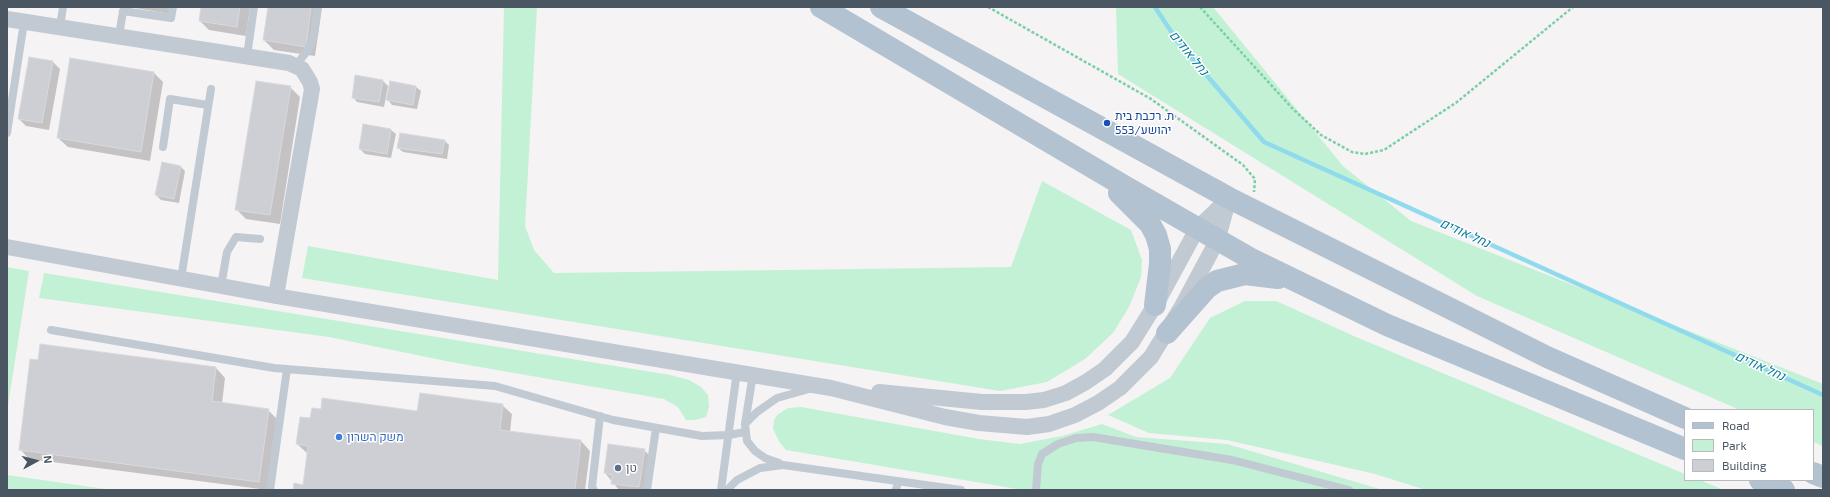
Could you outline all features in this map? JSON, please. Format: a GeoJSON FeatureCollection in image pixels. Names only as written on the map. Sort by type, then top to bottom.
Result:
{"type":"FeatureCollection","features":[{"type":"Feature","properties":{"kind":"main road"},"geometry":{"type":"LineString","coordinates":[[821,7],[1217,241],[1293,280],[1387,325],[1684,449]]}},
{"type":"Feature","properties":{"kind":"main road"},"geometry":{"type":"LineString","coordinates":[[881,7],[1229,198],[1547,357],[1684,418]]}},
{"type":"Feature","properties":{"kind":"main road"},"geometry":{"type":"LineString","coordinates":[[1099,172],[1150,224],[1156,235],[1160,249],[1160,264],[1155,305]]}},
{"type":"Feature","properties":{"kind":"main road"},"geometry":{"type":"LineString","coordinates":[[1167,333],[1207,288],[1217,281],[1245,274],[1293,280]]}},
{"type":"Feature","properties":{"kind":"main road"},"geometry":{"type":"LineString","coordinates":[[1762,481],[1784,490]]}},
{"type":"Feature","properties":{"kind":"street"},"geometry":{"type":"LineString","coordinates":[[7,19],[296,65],[306,74],[312,89],[276,296]]}},
{"type":"Feature","properties":{"kind":"street"},"geometry":{"type":"LineString","coordinates":[[825,387],[982,402],[1026,402],[1044,400],[1066,393],[1105,369],[1132,342],[1155,305],[1197,229],[1229,198]]}},
{"type":"Feature","properties":{"kind":"street"},"geometry":{"type":"LineString","coordinates":[[7,247],[276,296],[825,387],[979,424],[1027,427],[1049,424],[1076,415],[1098,403],[1120,388],[1151,356],[1167,333],[1217,241],[1229,198]]}},
{"type":"Feature","properties":{"kind":"lane"},"geometry":{"type":"LineString","coordinates":[[60,27],[63,7]]}},
{"type":"Feature","properties":{"kind":"lane"},"geometry":{"type":"LineString","coordinates":[[119,36],[123,11],[171,18],[173,7]]}},
{"type":"Feature","properties":{"kind":"lane"},"geometry":{"type":"LineString","coordinates":[[247,56],[254,7]]}},
{"type":"Feature","properties":{"kind":"lane"},"geometry":{"type":"LineString","coordinates":[[296,65],[308,50],[314,35],[318,7]]}},
{"type":"Feature","properties":{"kind":"lane"},"geometry":{"type":"LineString","coordinates":[[7,133],[24,22]]}},
{"type":"Feature","properties":{"kind":"lane"},"geometry":{"type":"LineString","coordinates":[[181,279],[211,89]]}},
{"type":"Feature","properties":{"kind":"lane"},"geometry":{"type":"LineString","coordinates":[[163,147],[170,99],[208,105]]}},
{"type":"Feature","properties":{"kind":"lane"},"geometry":{"type":"LineString","coordinates":[[221,286],[227,252],[236,237],[260,239]]}},
{"type":"Feature","properties":{"kind":"lane"},"geometry":{"type":"LineString","coordinates":[[51,330],[287,369],[495,386],[600,416],[702,436],[729,435],[745,428],[757,412],[777,398],[825,387]]}},
{"type":"Feature","properties":{"kind":"lane"},"geometry":{"type":"LineString","coordinates":[[270,490],[287,369]]}},
{"type":"Feature","properties":{"kind":"lane"},"geometry":{"type":"LineString","coordinates":[[745,373],[745,428],[747,441],[765,458],[783,465],[897,486],[961,490]]}},
{"type":"Feature","properties":{"kind":"lane"},"geometry":{"type":"LineString","coordinates":[[721,490],[729,435],[745,373]]}},
{"type":"Feature","properties":{"kind":"lane"},"geometry":{"type":"LineString","coordinates":[[594,490],[592,487],[600,416]]}},
{"type":"Feature","properties":{"kind":"lane"},"geometry":{"type":"LineString","coordinates":[[647,490],[656,428]]}},
{"type":"Feature","properties":{"kind":"lane"},"geometry":{"type":"LineString","coordinates":[[1036,490],[1038,464],[1042,454],[1058,444],[1076,438],[1093,437],[1232,460],[1349,490]]}},
{"type":"Feature","properties":{"kind":"lane"},"geometry":{"type":"LineString","coordinates":[[727,490],[737,480],[760,468],[783,465]]}},
{"type":"Feature","properties":{"kind":"path"},"geometry":{"type":"LineString","coordinates":[[988,7],[1151,99],[1243,165],[1255,179],[1254,210]]}},
{"type":"Feature","properties":{"kind":"path"},"geometry":{"type":"LineString","coordinates":[[1200,7],[1292,108],[1321,135],[1352,152],[1365,154],[1384,150],[1457,102],[1573,7]]}},
{"type":"Feature","properties":{"kind":"green space"},"geometry":{"type":"Polygon","coordinates":[[[504,7],[537,7],[525,226],[534,250],[554,273],[1011,267],[1042,181],[1131,230],[1142,260],[1141,277],[1129,307],[1113,333],[1085,359],[1047,382],[1000,391],[302,278],[308,246],[498,280],[504,7]]]}},
{"type":"Feature","properties":{"kind":"green space"},"geometry":{"type":"Polygon","coordinates":[[[1116,7],[1213,7],[1343,166],[1411,221],[1823,384],[1823,446],[1814,442],[1814,409],[1738,409],[1477,296],[1118,74],[1116,7]]]}},
{"type":"Feature","properties":{"kind":"green space"},"geometry":{"type":"Polygon","coordinates":[[[7,267],[29,271],[7,412],[7,267]]]}},
{"type":"Feature","properties":{"kind":"green space"},"geometry":{"type":"Polygon","coordinates":[[[44,273],[670,375],[689,380],[701,387],[708,395],[709,407],[706,417],[695,420],[686,420],[678,407],[664,399],[451,362],[329,337],[39,298],[44,273]]]}},
{"type":"Feature","properties":{"kind":"green space"},"geometry":{"type":"Polygon","coordinates":[[[1245,301],[1276,301],[1356,337],[1684,474],[1684,481],[1702,481],[1724,490],[1426,490],[1375,474],[1227,440],[1149,433],[1108,415],[1170,378],[1210,318],[1245,301]]]}},
{"type":"Feature","properties":{"kind":"green space"},"geometry":{"type":"Polygon","coordinates":[[[801,407],[979,439],[1020,444],[1062,436],[1102,424],[1136,437],[1227,444],[1383,490],[1023,490],[786,450],[780,443],[773,429],[774,420],[777,415],[788,408],[801,407]]]}},
{"type":"Feature","properties":{"kind":"green space"},"geometry":{"type":"Polygon","coordinates":[[[7,475],[112,490],[7,490],[7,475]]]}},
{"type":"Feature","properties":{"kind":"building"},"geometry":{"type":"Polygon","coordinates":[[[201,7],[240,7],[237,27],[199,21],[201,7]]]}},
{"type":"Feature","properties":{"kind":"building"},"geometry":{"type":"Polygon","coordinates":[[[268,7],[311,7],[306,47],[263,40],[268,7]]]}},
{"type":"Feature","properties":{"kind":"building"},"geometry":{"type":"Polygon","coordinates":[[[29,57],[53,61],[42,123],[18,119],[29,57]]]}},
{"type":"Feature","properties":{"kind":"building"},"geometry":{"type":"Polygon","coordinates":[[[70,58],[154,72],[141,152],[57,138],[70,58]]]}},
{"type":"Feature","properties":{"kind":"building"},"geometry":{"type":"Polygon","coordinates":[[[355,75],[383,80],[379,102],[352,98],[355,75]]]}},
{"type":"Feature","properties":{"kind":"building"},"geometry":{"type":"Polygon","coordinates":[[[256,81],[291,86],[270,215],[235,210],[256,81]]]}},
{"type":"Feature","properties":{"kind":"building"},"geometry":{"type":"Polygon","coordinates":[[[390,81],[416,86],[413,105],[386,100],[390,81]]]}},
{"type":"Feature","properties":{"kind":"building"},"geometry":{"type":"Polygon","coordinates":[[[363,124],[391,129],[387,154],[359,149],[363,124]]]}},
{"type":"Feature","properties":{"kind":"building"},"geometry":{"type":"Polygon","coordinates":[[[400,133],[445,140],[442,154],[397,148],[400,133]]]}},
{"type":"Feature","properties":{"kind":"building"},"geometry":{"type":"Polygon","coordinates":[[[162,162],[181,166],[174,199],[155,195],[162,162]]]}},
{"type":"Feature","properties":{"kind":"building"},"geometry":{"type":"Polygon","coordinates":[[[40,344],[216,367],[212,401],[269,409],[259,482],[19,450],[30,359],[38,360],[40,344]]]}},
{"type":"Feature","properties":{"kind":"building"},"geometry":{"type":"Polygon","coordinates":[[[420,393],[503,404],[500,430],[581,440],[575,490],[293,490],[294,483],[303,485],[308,446],[296,444],[300,417],[310,418],[312,408],[321,409],[322,398],[417,411],[420,393]]]}},
{"type":"Feature","properties":{"kind":"building"},"geometry":{"type":"Polygon","coordinates":[[[608,444],[645,449],[639,487],[611,484],[612,475],[604,473],[608,444]]]}},
{"type":"Feature","properties":{"kind":"waterway","name":"נחל אודים"},"geometry":{"type":"LineString","coordinates":[[1155,7],[1178,42],[1264,142],[1823,395]]}},
{"type":"Feature","properties":{"kind":"place","name":"ת. רכבת בית יהושע/553"},"geometry":{"type":"Point","coordinates":[1107,123]}},
{"type":"Feature","properties":{"kind":"place","name":"משק השרון"},"geometry":{"type":"Point","coordinates":[339,437]}},
{"type":"Feature","properties":{"kind":"place","name":"טן"},"geometry":{"type":"Point","coordinates":[618,468]}}]}
